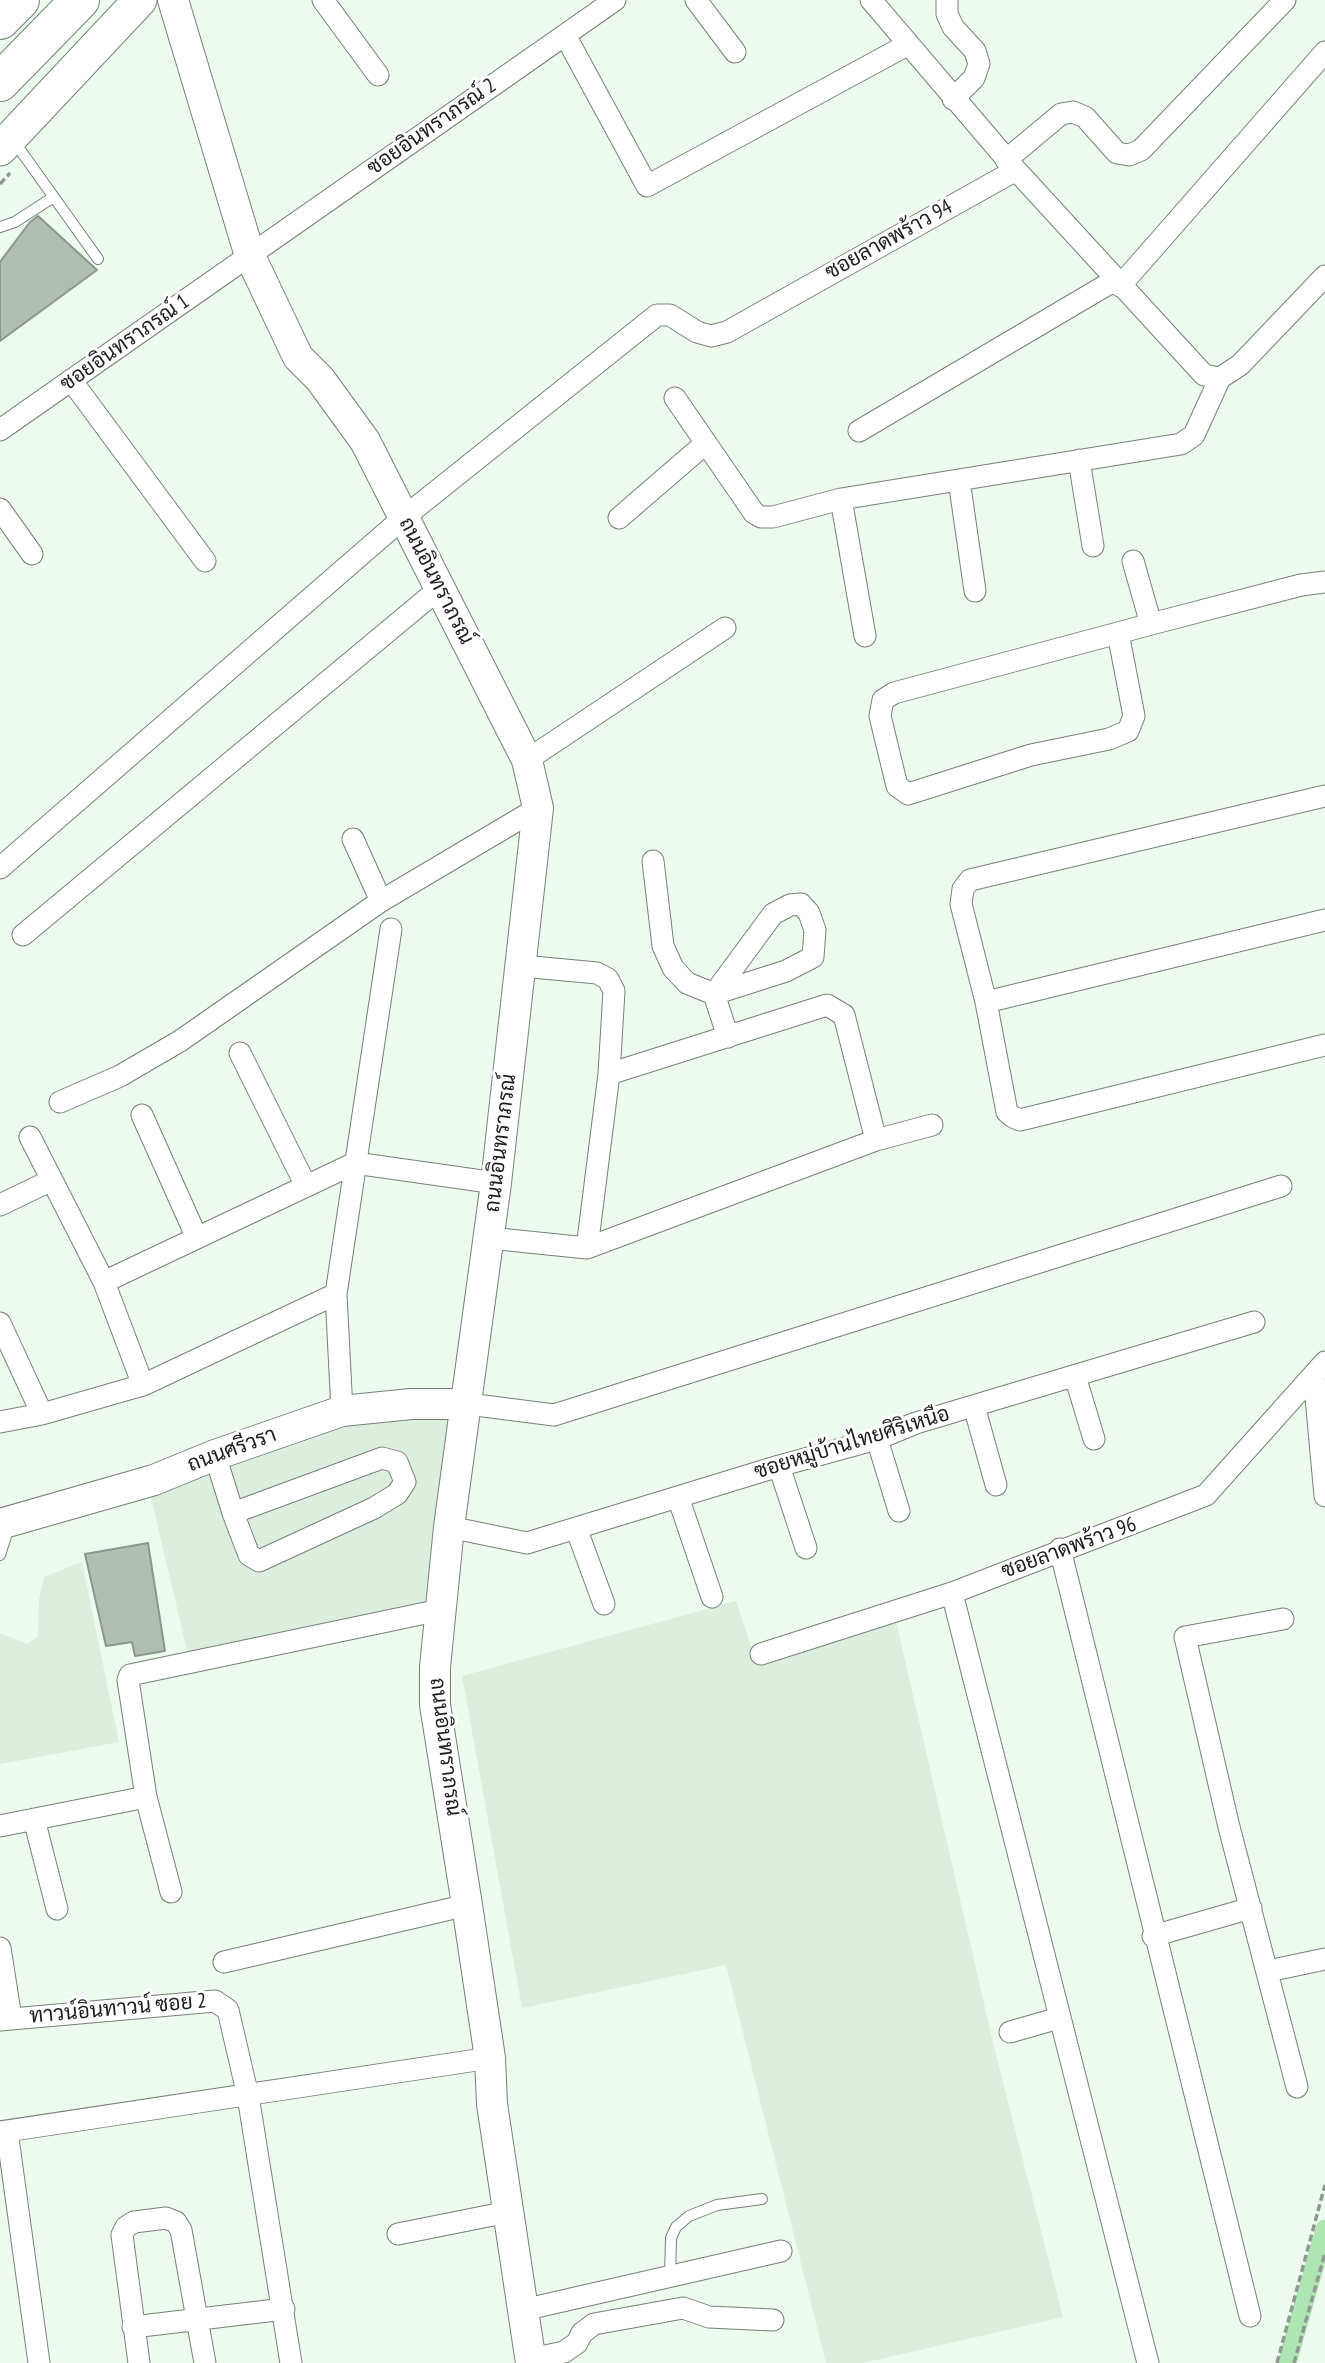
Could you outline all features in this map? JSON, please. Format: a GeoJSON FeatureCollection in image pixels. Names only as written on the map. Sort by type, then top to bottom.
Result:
{"type":"FeatureCollection","features":[{"type":"Feature","properties":{"kind":"highway"},"geometry":{"type":"LineString","coordinates":[[0,20],[20,0]]}},
{"type":"Feature","properties":{"kind":"highway"},"geometry":{"type":"LineString","coordinates":[[0,82],[80,0]]}},
{"type":"Feature","properties":{"kind":"main road"},"geometry":{"type":"LineString","coordinates":[[4,133],[15,108],[81,53],[131,0]]}},
{"type":"Feature","properties":{"kind":"main road"},"geometry":{"type":"LineString","coordinates":[[4,133],[140,0]]}},
{"type":"Feature","properties":{"kind":"street","name":"ถนนอินทราภรณ์"},"geometry":{"type":"LineString","coordinates":[[173,0],[250,256],[299,357],[320,379],[365,441],[527,760],[538,808],[496,1183],[468,1404],[449,1527],[440,1610],[435,1705],[467,1905],[489,2058],[492,2104],[531,2361]]}},
{"type":"Feature","properties":{"kind":"street"},"geometry":{"type":"LineString","coordinates":[[323,0],[378,75]]}},
{"type":"Feature","properties":{"kind":"street","name":"ซอยอินทราภรณ์ 2"},"geometry":{"type":"LineString","coordinates":[[250,256],[615,0]]}},
{"type":"Feature","properties":{"kind":"street"},"geometry":{"type":"LineString","coordinates":[[696,0],[735,52]]}},
{"type":"Feature","properties":{"kind":"street"},"geometry":{"type":"LineString","coordinates":[[871,0],[953,99],[1118,283],[1204,375],[1220,378]]}},
{"type":"Feature","properties":{"kind":"street"},"geometry":{"type":"LineString","coordinates":[[947,0],[947,15],[953,27],[975,51],[979,64],[974,78],[953,99]]}},
{"type":"Feature","properties":{"kind":"street"},"geometry":{"type":"LineString","coordinates":[[1011,165],[1062,114],[1073,112],[1085,117],[1117,153],[1129,155],[1142,150],[1285,0]]}},
{"type":"Feature","properties":{"kind":"street"},"geometry":{"type":"LineString","coordinates":[[565,35],[647,186],[908,46]]}},
{"type":"Feature","properties":{"kind":"street"},"geometry":{"type":"LineString","coordinates":[[859,431],[1118,283],[1325,52]]}},
{"type":"Feature","properties":{"kind":"street","name":"ซอยลาดพร้าว 94"},"geometry":{"type":"LineString","coordinates":[[403,518],[657,315],[670,315],[697,332],[710,336],[727,332],[1011,165]]}},
{"type":"Feature","properties":{"kind":"street","name":"ซอยอินทราภรณ์ 1"},"geometry":{"type":"LineString","coordinates":[[0,430],[250,256]]}},
{"type":"Feature","properties":{"kind":"street"},"geometry":{"type":"LineString","coordinates":[[675,398],[754,513],[761,517],[773,517],[841,499],[1188,441],[1194,435],[1220,378],[1240,365],[1325,276]]}},
{"type":"Feature","properties":{"kind":"street"},"geometry":{"type":"LineString","coordinates":[[72,380],[205,561]]}},
{"type":"Feature","properties":{"kind":"street"},"geometry":{"type":"LineString","coordinates":[[619,518],[706,443]]}},
{"type":"Feature","properties":{"kind":"street"},"geometry":{"type":"LineString","coordinates":[[1079,460],[1093,546]]}},
{"type":"Feature","properties":{"kind":"street"},"geometry":{"type":"LineString","coordinates":[[960,480],[975,592]]}},
{"type":"Feature","properties":{"kind":"street"},"geometry":{"type":"LineString","coordinates":[[841,499],[865,636]]}},
{"type":"Feature","properties":{"kind":"street"},"geometry":{"type":"LineString","coordinates":[[0,509],[32,554]]}},
{"type":"Feature","properties":{"kind":"street"},"geometry":{"type":"LineString","coordinates":[[0,868],[403,518]]}},
{"type":"Feature","properties":{"kind":"street"},"geometry":{"type":"LineString","coordinates":[[1133,561],[1151,624]]}},
{"type":"Feature","properties":{"kind":"street"},"geometry":{"type":"LineString","coordinates":[[1118,633],[1134,716],[1128,731],[1109,739],[1031,755],[908,794],[897,786],[880,716],[883,700],[894,693],[1151,624],[1301,585],[1325,582]]}},
{"type":"Feature","properties":{"kind":"street"},"geometry":{"type":"LineString","coordinates":[[23,935],[439,588]]}},
{"type":"Feature","properties":{"kind":"street"},"geometry":{"type":"LineString","coordinates":[[527,760],[725,628]]}},
{"type":"Feature","properties":{"kind":"street"},"geometry":{"type":"LineString","coordinates":[[1325,796],[970,880],[963,889],[961,904],[986,1002],[1007,1112],[1020,1120],[1325,1045]]}},
{"type":"Feature","properties":{"kind":"street"},"geometry":{"type":"LineString","coordinates":[[60,1102],[120,1076],[180,1041],[381,901],[538,808]]}},
{"type":"Feature","properties":{"kind":"street"},"geometry":{"type":"LineString","coordinates":[[353,839],[381,901]]}},
{"type":"Feature","properties":{"kind":"street"},"geometry":{"type":"LineString","coordinates":[[653,861],[663,946],[668,957],[687,983],[714,994],[786,971],[813,957],[815,930],[809,913],[801,904],[790,905],[773,914],[714,994]]}},
{"type":"Feature","properties":{"kind":"street"},"geometry":{"type":"LineString","coordinates":[[986,1002],[1325,920]]}},
{"type":"Feature","properties":{"kind":"street"},"geometry":{"type":"LineString","coordinates":[[342,1411],[336,1294],[391,929]]}},
{"type":"Feature","properties":{"kind":"street"},"geometry":{"type":"LineString","coordinates":[[522,966],[597,973],[608,979],[614,991],[609,1074],[587,1248]]}},
{"type":"Feature","properties":{"kind":"street"},"geometry":{"type":"LineString","coordinates":[[714,994],[729,1037]]}},
{"type":"Feature","properties":{"kind":"street"},"geometry":{"type":"LineString","coordinates":[[609,1074],[827,1005],[844,1014],[876,1140]]}},
{"type":"Feature","properties":{"kind":"street"},"geometry":{"type":"LineString","coordinates":[[240,1053],[306,1186]]}},
{"type":"Feature","properties":{"kind":"street"},"geometry":{"type":"LineString","coordinates":[[142,1115],[197,1238]]}},
{"type":"Feature","properties":{"kind":"street"},"geometry":{"type":"LineString","coordinates":[[489,1238],[587,1248],[876,1140],[932,1125]]}},
{"type":"Feature","properties":{"kind":"street"},"geometry":{"type":"LineString","coordinates":[[30,1137],[104,1282],[142,1385]]}},
{"type":"Feature","properties":{"kind":"street"},"geometry":{"type":"LineString","coordinates":[[104,1282],[355,1163],[496,1183]]}},
{"type":"Feature","properties":{"kind":"street"},"geometry":{"type":"LineString","coordinates":[[0,1205],[52,1180]]}},
{"type":"Feature","properties":{"kind":"street"},"geometry":{"type":"LineString","coordinates":[[468,1404],[554,1415],[1281,1186]]}},
{"type":"Feature","properties":{"kind":"street"},"geometry":{"type":"LineString","coordinates":[[0,1422],[42,1414],[142,1385],[336,1294]]}},
{"type":"Feature","properties":{"kind":"street","name":"ซอยหมู่บ้านไทยศิริเหนือ"},"geometry":{"type":"LineString","coordinates":[[449,1527],[527,1543],[877,1439],[974,1406],[1254,1322]]}},
{"type":"Feature","properties":{"kind":"street"},"geometry":{"type":"LineString","coordinates":[[0,1323],[42,1414]]}},
{"type":"Feature","properties":{"kind":"street"},"geometry":{"type":"LineString","coordinates":[[1319,1369],[1325,1496]]}},
{"type":"Feature","properties":{"kind":"street","name":"ซอยลาดพร้าว 96"},"geometry":{"type":"LineString","coordinates":[[761,1654],[953,1593],[1060,1549],[1206,1496],[1319,1369]]}},
{"type":"Feature","properties":{"kind":"street"},"geometry":{"type":"LineString","coordinates":[[1075,1376],[1094,1438]]}},
{"type":"Feature","properties":{"kind":"street","name":"ถนนศรีวรา"},"geometry":{"type":"LineString","coordinates":[[6,1523],[154,1480],[215,1455],[342,1411],[411,1404],[468,1404]]}},
{"type":"Feature","properties":{"kind":"street"},"geometry":{"type":"LineString","coordinates":[[974,1406],[996,1485]]}},
{"type":"Feature","properties":{"kind":"street"},"geometry":{"type":"LineString","coordinates":[[877,1439],[899,1511]]}},
{"type":"Feature","properties":{"kind":"street"},"geometry":{"type":"LineString","coordinates":[[215,1455],[233,1513],[248,1555],[259,1561],[374,1508],[397,1494],[405,1482],[397,1462],[382,1458],[233,1513]]}},
{"type":"Feature","properties":{"kind":"street"},"geometry":{"type":"LineString","coordinates":[[779,1466],[806,1548]]}},
{"type":"Feature","properties":{"kind":"street"},"geometry":{"type":"LineString","coordinates":[[678,1497],[712,1597]]}},
{"type":"Feature","properties":{"kind":"street"},"geometry":{"type":"LineString","coordinates":[[576,1528],[604,1604]]}},
{"type":"Feature","properties":{"kind":"street"},"geometry":{"type":"LineString","coordinates":[[1060,1549],[1153,1936],[1250,2316]]}},
{"type":"Feature","properties":{"kind":"street"},"geometry":{"type":"LineString","coordinates":[[953,1593],[1148,2363]]}},
{"type":"Feature","properties":{"kind":"street"},"geometry":{"type":"LineString","coordinates":[[171,1892],[146,1797],[128,1680],[134,1672],[440,1610]]}},
{"type":"Feature","properties":{"kind":"street"},"geometry":{"type":"LineString","coordinates":[[1283,1619],[1185,1637],[1229,1828],[1297,2087]]}},
{"type":"Feature","properties":{"kind":"street"},"geometry":{"type":"LineString","coordinates":[[0,1826],[146,1797]]}},
{"type":"Feature","properties":{"kind":"street"},"geometry":{"type":"LineString","coordinates":[[34,1819],[57,1909]]}},
{"type":"Feature","properties":{"kind":"street"},"geometry":{"type":"LineString","coordinates":[[224,1962],[467,1905]]}},
{"type":"Feature","properties":{"kind":"street"},"geometry":{"type":"LineString","coordinates":[[1153,1936],[1251,1908]]}},
{"type":"Feature","properties":{"kind":"street"},"geometry":{"type":"LineString","coordinates":[[0,1948],[6,2019]]}},
{"type":"Feature","properties":{"kind":"street"},"geometry":{"type":"LineString","coordinates":[[1268,1971],[1325,1959]]}},
{"type":"Feature","properties":{"kind":"street","name":"ทาวน์อินทาวน์ ซอย 2"},"geometry":{"type":"LineString","coordinates":[[6,2019],[215,2001],[228,2010],[248,2096],[291,2363]]}},
{"type":"Feature","properties":{"kind":"street"},"geometry":{"type":"LineString","coordinates":[[1010,2032],[1059,2018]]}},
{"type":"Feature","properties":{"kind":"street"},"geometry":{"type":"LineString","coordinates":[[39,2363],[4,2131],[489,2058]]}},
{"type":"Feature","properties":{"kind":"street"},"geometry":{"type":"LineString","coordinates":[[398,2234],[508,2212]]}},
{"type":"Feature","properties":{"kind":"street"},"geometry":{"type":"LineString","coordinates":[[139,2363],[122,2235],[126,2227],[134,2222],[166,2218],[176,2222],[181,2231],[205,2363]]}},
{"type":"Feature","properties":{"kind":"street"},"geometry":{"type":"LineString","coordinates":[[523,2310],[781,2251]]}},
{"type":"Feature","properties":{"kind":"street"},"geometry":{"type":"LineString","coordinates":[[531,2361],[564,2352],[578,2343],[582,2333],[594,2323],[683,2308],[709,2317],[773,2320]]}},
{"type":"Feature","properties":{"kind":"street"},"geometry":{"type":"LineString","coordinates":[[133,2327],[284,2309]]}},
{"type":"Feature","properties":{"kind":"lane"},"geometry":{"type":"LineString","coordinates":[[4,133],[98,259]]}},
{"type":"Feature","properties":{"kind":"lane"},"geometry":{"type":"LineString","coordinates":[[0,227],[15,222],[52,198]]}},
{"type":"Feature","properties":{"kind":"lane"},"geometry":{"type":"LineString","coordinates":[[0,1555],[6,1523]]}},
{"type":"Feature","properties":{"kind":"lane"},"geometry":{"type":"LineString","coordinates":[[670,2276],[671,2238],[676,2227],[689,2216],[717,2205],[762,2199]]}},
{"type":"Feature","properties":{"kind":"path"},"geometry":{"type":"LineString","coordinates":[[1277,2363],[1325,2185]]}},
{"type":"Feature","properties":{"kind":"path"},"geometry":{"type":"LineString","coordinates":[[1294,2363],[1325,2253]]}},
{"type":"Feature","properties":{"kind":"shaded area"},"geometry":{"type":"Polygon","coordinates":[[[361,1399],[470,1402],[441,1598],[189,1659],[148,1485],[361,1399]]]}},
{"type":"Feature","properties":{"kind":"shaded area"},"geometry":{"type":"Polygon","coordinates":[[[82,1562],[119,1742],[0,1764],[0,1633],[27,1644],[38,1636],[39,1599],[44,1577],[82,1562]]]}},
{"type":"Feature","properties":{"kind":"shaded area"},"geometry":{"type":"Polygon","coordinates":[[[736,1601],[756,1662],[896,1621],[994,2047],[1063,2317],[863,2363],[826,2363],[726,1965],[522,2008],[462,1676],[736,1601]]]}},
{"type":"Feature","properties":{"kind":"building"},"geometry":{"type":"Polygon","coordinates":[[[38,216],[97,270],[0,341],[0,262],[30,222],[38,216]]]}},
{"type":"Feature","properties":{"kind":"building"},"geometry":{"type":"Polygon","coordinates":[[[148,1543],[165,1651],[135,1656],[132,1642],[106,1646],[85,1554],[148,1543]]]}},
{"type":"Feature","properties":{"kind":"waterway"},"geometry":{"type":"LineString","coordinates":[[1287,2363],[1325,2229]]}}]}
